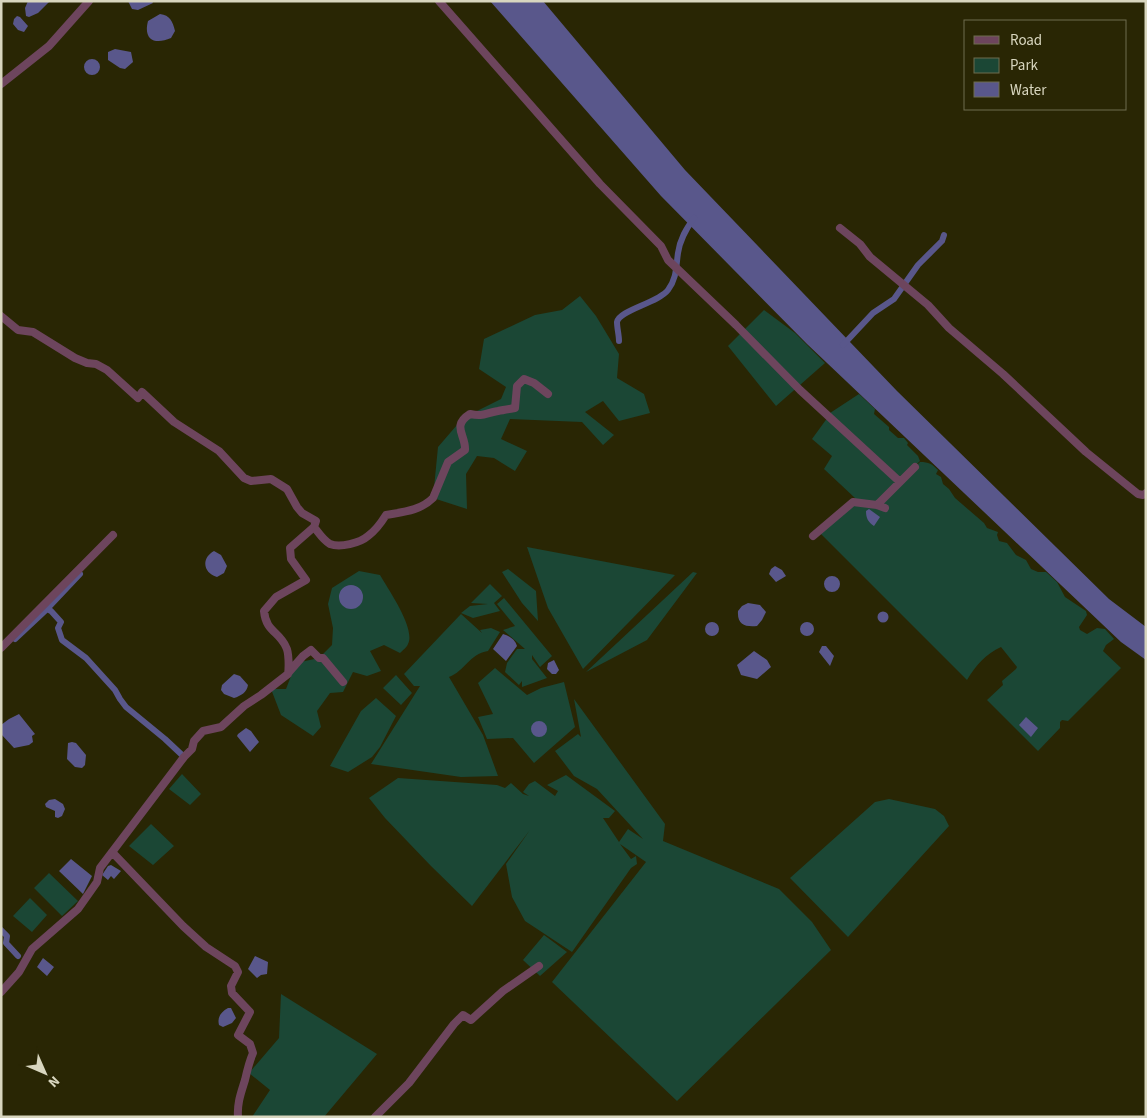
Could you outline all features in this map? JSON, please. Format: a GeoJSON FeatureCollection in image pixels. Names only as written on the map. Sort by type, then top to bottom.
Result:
{"type":"FeatureCollection","features":[{"type":"Feature","properties":{"kind":"street"},"geometry":{"type":"LineString","coordinates":[[1,84],[49,46],[89,1]]}},
{"type":"Feature","properties":{"kind":"street"},"geometry":{"type":"LineString","coordinates":[[439,1],[600,184],[661,246],[668,260],[800,390],[900,482]]}},
{"type":"Feature","properties":{"kind":"street"},"geometry":{"type":"LineString","coordinates":[[840,228],[860,244],[870,257],[928,305],[949,328],[1003,374],[1086,452],[1138,494],[1146,493]]}},
{"type":"Feature","properties":{"kind":"street"},"geometry":{"type":"LineString","coordinates":[[1,316],[18,330],[33,332],[75,358],[87,363],[96,364],[107,370],[138,398],[142,392],[174,422],[219,451],[244,478],[251,481],[271,479],[279,483],[287,489],[302,513],[316,521],[314,527],[290,548],[291,559],[306,580],[276,597],[264,611],[265,621],[287,648],[290,663],[288,674]]}},
{"type":"Feature","properties":{"kind":"street"},"geometry":{"type":"LineString","coordinates":[[314,527],[332,545],[358,542],[368,536],[386,515],[423,506],[433,498],[448,462],[466,450],[466,444],[460,433],[460,424],[463,418],[470,414],[487,415],[496,411],[515,408],[517,386],[524,379],[534,383],[548,394]]}},
{"type":"Feature","properties":{"kind":"street"},"geometry":{"type":"LineString","coordinates":[[877,505],[915,467]]}},
{"type":"Feature","properties":{"kind":"street"},"geometry":{"type":"LineString","coordinates":[[813,536],[853,502],[885,508]]}},
{"type":"Feature","properties":{"kind":"street"},"geometry":{"type":"LineString","coordinates":[[1,648],[113,535]]}},
{"type":"Feature","properties":{"kind":"street"},"geometry":{"type":"LineString","coordinates":[[1,992],[20,972],[32,949],[78,909],[97,882],[100,868],[192,749],[194,740],[203,731],[221,727],[244,706],[288,674],[302,656],[311,650],[319,658],[323,658],[343,682]]}},
{"type":"Feature","properties":{"kind":"street"},"geometry":{"type":"LineString","coordinates":[[112,852],[183,926],[212,952],[235,966],[238,972],[231,986],[232,993],[250,1012],[238,1035],[250,1044],[253,1053],[247,1066],[239,1097],[238,1117]]}},
{"type":"Feature","properties":{"kind":"street"},"geometry":{"type":"LineString","coordinates":[[375,1117],[409,1083],[463,1015],[471,1020],[504,991],[539,966]]}},
{"type":"Feature","properties":{"kind":"green space"},"geometry":{"type":"Polygon","coordinates":[[[580,296],[596,316],[619,354],[617,378],[644,394],[650,413],[619,421],[603,401],[585,412],[614,435],[603,445],[582,422],[510,419],[501,439],[527,451],[515,471],[494,458],[477,456],[466,474],[467,509],[433,498],[438,447],[463,418],[501,399],[506,387],[479,369],[484,339],[535,315],[562,310],[580,296]]]}},
{"type":"Feature","properties":{"kind":"green space"},"geometry":{"type":"Polygon","coordinates":[[[764,310],[795,333],[825,363],[776,406],[728,346],[764,310]]]}},
{"type":"Feature","properties":{"kind":"green space"},"geometry":{"type":"Polygon","coordinates":[[[859,394],[875,409],[874,414],[889,427],[889,430],[898,438],[904,438],[908,443],[907,445],[918,456],[920,461],[900,480],[830,413],[859,394]]]}},
{"type":"Feature","properties":{"kind":"green space"},"geometry":{"type":"Polygon","coordinates":[[[828,417],[898,482],[877,504],[855,500],[824,469],[832,456],[812,439],[828,417]]]}},
{"type":"Feature","properties":{"kind":"green space"},"geometry":{"type":"Polygon","coordinates":[[[920,462],[928,463],[936,468],[938,470],[936,474],[941,477],[943,484],[955,498],[984,523],[987,528],[998,532],[999,541],[1007,543],[1016,555],[1026,560],[1031,569],[1038,572],[1046,572],[1057,582],[1065,597],[1086,611],[1087,615],[1079,627],[1080,630],[1087,634],[1097,628],[1105,629],[1114,639],[1106,645],[1103,651],[1121,668],[1068,721],[1062,720],[1060,722],[1060,728],[1038,751],[987,700],[1003,685],[1002,681],[1017,667],[1001,647],[982,661],[967,680],[819,532],[854,503],[879,504],[920,462]]]}},
{"type":"Feature","properties":{"kind":"green space"},"geometry":{"type":"Polygon","coordinates":[[[527,547],[675,575],[583,669],[548,608],[527,547]]]}},
{"type":"Feature","properties":{"kind":"green space"},"geometry":{"type":"Polygon","coordinates":[[[508,569],[536,591],[538,621],[522,603],[502,572],[508,569]]]}},
{"type":"Feature","properties":{"kind":"green space"},"geometry":{"type":"Polygon","coordinates":[[[359,571],[380,575],[405,619],[409,637],[408,644],[400,653],[384,645],[370,651],[381,671],[367,676],[353,672],[343,692],[330,693],[317,711],[321,727],[313,736],[281,715],[271,689],[286,689],[296,663],[319,658],[332,645],[333,628],[328,604],[332,588],[359,571]]]}},
{"type":"Feature","properties":{"kind":"green space"},"geometry":{"type":"Polygon","coordinates":[[[693,572],[697,573],[647,640],[586,672],[693,572]]]}},
{"type":"Feature","properties":{"kind":"green space"},"geometry":{"type":"Polygon","coordinates":[[[490,584],[502,596],[494,603],[500,611],[473,618],[461,613],[470,606],[488,604],[471,603],[490,584]]]}},
{"type":"Feature","properties":{"kind":"green space"},"geometry":{"type":"Polygon","coordinates":[[[504,598],[552,656],[540,667],[532,655],[532,659],[547,678],[522,687],[522,681],[519,685],[505,672],[507,663],[517,649],[525,649],[503,630],[515,626],[497,604],[504,598]]]}},
{"type":"Feature","properties":{"kind":"green space"},"geometry":{"type":"Polygon","coordinates":[[[461,614],[482,633],[480,630],[491,628],[500,632],[488,651],[476,655],[459,671],[449,677],[483,735],[498,776],[461,777],[371,764],[420,686],[414,686],[404,674],[461,614]]]}},
{"type":"Feature","properties":{"kind":"green space"},"geometry":{"type":"Polygon","coordinates":[[[495,668],[527,695],[541,688],[564,682],[575,727],[534,763],[513,738],[487,739],[478,717],[493,714],[478,683],[495,668]]]}},
{"type":"Feature","properties":{"kind":"green space"},"geometry":{"type":"Polygon","coordinates":[[[396,675],[412,693],[401,705],[383,688],[396,675]]]}},
{"type":"Feature","properties":{"kind":"green space"},"geometry":{"type":"Polygon","coordinates":[[[376,698],[396,716],[380,747],[372,757],[348,772],[330,766],[361,711],[376,698]]]}},
{"type":"Feature","properties":{"kind":"green space"},"geometry":{"type":"Polygon","coordinates":[[[574,699],[665,824],[663,841],[779,889],[812,922],[831,950],[677,1101],[552,982],[646,862],[620,844],[631,859],[636,856],[637,864],[631,868],[572,952],[525,921],[512,897],[506,864],[530,830],[472,906],[385,818],[369,798],[398,778],[497,785],[505,788],[511,783],[523,794],[529,796],[523,792],[529,784],[535,781],[555,796],[558,791],[547,785],[566,775],[615,811],[609,818],[603,818],[619,842],[628,829],[643,839],[597,789],[574,776],[555,751],[578,734],[581,737],[574,699]]]}},
{"type":"Feature","properties":{"kind":"green space"},"geometry":{"type":"Polygon","coordinates":[[[182,774],[201,794],[190,805],[169,789],[182,774]]]}},
{"type":"Feature","properties":{"kind":"green space"},"geometry":{"type":"Polygon","coordinates":[[[889,799],[935,809],[944,816],[949,826],[848,937],[790,878],[875,802],[889,799]]]}},
{"type":"Feature","properties":{"kind":"green space"},"geometry":{"type":"Polygon","coordinates":[[[151,824],[174,846],[153,865],[129,846],[151,824]]]}},
{"type":"Feature","properties":{"kind":"green space"},"geometry":{"type":"Polygon","coordinates":[[[49,873],[78,901],[62,916],[34,888],[49,873]]]}},
{"type":"Feature","properties":{"kind":"green space"},"geometry":{"type":"Polygon","coordinates":[[[30,898],[47,915],[32,932],[13,916],[30,898]]]}},
{"type":"Feature","properties":{"kind":"green space"},"geometry":{"type":"Polygon","coordinates":[[[544,935],[567,952],[540,976],[523,960],[544,935]]]}},
{"type":"Feature","properties":{"kind":"green space"},"geometry":{"type":"Polygon","coordinates":[[[281,994],[377,1054],[324,1117],[252,1117],[270,1090],[249,1073],[279,1038],[281,994]]]}},
{"type":"Feature","properties":{"kind":"water"},"geometry":{"type":"Polygon","coordinates":[[[28,1],[50,1],[38,13],[29,17],[26,16],[25,8],[28,1]]]}},
{"type":"Feature","properties":{"kind":"water"},"geometry":{"type":"Polygon","coordinates":[[[128,1],[152,1],[153,3],[138,10],[132,9],[128,1]]]}},
{"type":"Feature","properties":{"kind":"water"},"geometry":{"type":"Polygon","coordinates":[[[490,1],[543,1],[685,170],[897,391],[1109,599],[1146,627],[1146,660],[1121,642],[807,344],[661,196],[490,1]]]}},
{"type":"Feature","properties":{"kind":"water"},"geometry":{"type":"Polygon","coordinates":[[[160,14],[170,20],[175,31],[171,38],[155,41],[147,33],[148,21],[160,14]]]}},
{"type":"Feature","properties":{"kind":"water"},"geometry":{"type":"Polygon","coordinates":[[[17,16],[28,26],[24,32],[18,30],[13,24],[17,16]]]}},
{"type":"Feature","properties":{"kind":"water"},"geometry":{"type":"Polygon","coordinates":[[[115,49],[131,52],[133,62],[125,69],[108,60],[108,52],[115,49]]]}},
{"type":"Feature","properties":{"kind":"water"},"geometry":{"type":"Polygon","coordinates":[[[89,59],[95,59],[100,64],[98,73],[89,75],[84,70],[84,64],[89,59]]]}},
{"type":"Feature","properties":{"kind":"water"},"geometry":{"type":"Polygon","coordinates":[[[869,509],[880,517],[874,526],[867,518],[866,511],[869,509]]]}},
{"type":"Feature","properties":{"kind":"water"},"geometry":{"type":"Polygon","coordinates":[[[214,551],[221,555],[227,566],[224,573],[217,577],[206,569],[205,565],[207,557],[214,551]]]}},
{"type":"Feature","properties":{"kind":"water"},"geometry":{"type":"Polygon","coordinates":[[[775,566],[782,570],[786,576],[776,582],[769,574],[775,566]]]}},
{"type":"Feature","properties":{"kind":"water"},"geometry":{"type":"Polygon","coordinates":[[[832,576],[840,584],[832,592],[824,584],[832,576]]]}},
{"type":"Feature","properties":{"kind":"water"},"geometry":{"type":"Polygon","coordinates":[[[351,585],[360,588],[363,597],[360,606],[351,609],[342,606],[339,597],[342,588],[351,585]]]}},
{"type":"Feature","properties":{"kind":"water"},"geometry":{"type":"Polygon","coordinates":[[[748,603],[760,605],[766,612],[757,626],[749,626],[740,622],[738,611],[748,603]]]}},
{"type":"Feature","properties":{"kind":"water"},"geometry":{"type":"Polygon","coordinates":[[[883,611],[889,617],[883,623],[877,617],[883,611]]]}},
{"type":"Feature","properties":{"kind":"water"},"geometry":{"type":"Polygon","coordinates":[[[712,622],[717,624],[719,629],[717,634],[712,636],[707,634],[705,629],[707,624],[712,622]]]}},
{"type":"Feature","properties":{"kind":"water"},"geometry":{"type":"Polygon","coordinates":[[[807,622],[812,624],[814,629],[812,634],[807,636],[802,634],[800,629],[802,624],[807,622]]]}},
{"type":"Feature","properties":{"kind":"water"},"geometry":{"type":"Polygon","coordinates":[[[503,634],[512,638],[517,646],[506,661],[493,649],[503,634]]]}},
{"type":"Feature","properties":{"kind":"water"},"geometry":{"type":"Polygon","coordinates":[[[822,646],[826,646],[834,656],[830,666],[819,652],[822,646]]]}},
{"type":"Feature","properties":{"kind":"water"},"geometry":{"type":"Polygon","coordinates":[[[754,651],[767,660],[771,667],[757,679],[741,675],[737,665],[754,651]]]}},
{"type":"Feature","properties":{"kind":"water"},"geometry":{"type":"Polygon","coordinates":[[[554,660],[559,670],[556,674],[552,674],[547,669],[548,663],[554,660]]]}},
{"type":"Feature","properties":{"kind":"water"},"geometry":{"type":"Polygon","coordinates":[[[234,674],[240,676],[248,685],[243,693],[234,698],[224,694],[221,690],[222,685],[234,674]]]}},
{"type":"Feature","properties":{"kind":"water"},"geometry":{"type":"Polygon","coordinates":[[[19,714],[35,734],[32,736],[33,742],[29,745],[14,748],[1,734],[1,725],[19,714]]]}},
{"type":"Feature","properties":{"kind":"water"},"geometry":{"type":"Polygon","coordinates":[[[1026,717],[1038,728],[1031,737],[1019,725],[1026,717]]]}},
{"type":"Feature","properties":{"kind":"water"},"geometry":{"type":"Polygon","coordinates":[[[539,721],[545,723],[547,729],[545,735],[539,737],[533,735],[531,729],[533,723],[539,721]]]}},
{"type":"Feature","properties":{"kind":"water"},"geometry":{"type":"Polygon","coordinates":[[[246,728],[251,731],[259,742],[250,752],[237,736],[246,728]]]}},
{"type":"Feature","properties":{"kind":"water"},"geometry":{"type":"Polygon","coordinates":[[[68,743],[76,743],[86,755],[85,765],[82,768],[75,767],[67,759],[68,743]]]}},
{"type":"Feature","properties":{"kind":"water"},"geometry":{"type":"Polygon","coordinates":[[[55,799],[63,804],[65,809],[62,816],[58,818],[55,817],[55,811],[46,807],[45,804],[49,800],[55,799]]]}},
{"type":"Feature","properties":{"kind":"water"},"geometry":{"type":"Polygon","coordinates":[[[71,859],[92,876],[83,894],[59,871],[71,859]]]}},
{"type":"Feature","properties":{"kind":"water"},"geometry":{"type":"Polygon","coordinates":[[[111,865],[121,871],[114,879],[111,876],[108,880],[102,875],[108,866],[111,865]]]}},
{"type":"Feature","properties":{"kind":"water"},"geometry":{"type":"Polygon","coordinates":[[[255,956],[268,962],[267,974],[257,978],[248,969],[255,956]]]}},
{"type":"Feature","properties":{"kind":"water"},"geometry":{"type":"Polygon","coordinates":[[[43,958],[54,967],[47,976],[37,967],[43,958]]]}},
{"type":"Feature","properties":{"kind":"water"},"geometry":{"type":"Polygon","coordinates":[[[228,1008],[231,1008],[236,1018],[232,1023],[223,1027],[219,1025],[219,1017],[228,1008]]]}},
{"type":"Feature","properties":{"kind":"waterway"},"geometry":{"type":"LineString","coordinates":[[619,341],[617,322],[619,318],[631,310],[656,299],[668,290],[676,272],[680,243],[694,218]]}},
{"type":"Feature","properties":{"kind":"waterway"},"geometry":{"type":"LineString","coordinates":[[843,345],[873,313],[894,299],[918,265],[942,241],[944,235]]}},
{"type":"Feature","properties":{"kind":"waterway"},"geometry":{"type":"LineString","coordinates":[[47,609],[80,574]]}},
{"type":"Feature","properties":{"kind":"waterway"},"geometry":{"type":"LineString","coordinates":[[15,639],[47,609],[51,611],[61,622],[58,628],[62,640],[86,658],[115,690],[126,707],[181,754]]}},
{"type":"Feature","properties":{"kind":"waterway"},"geometry":{"type":"LineString","coordinates":[[1,930],[7,936],[6,943],[18,956]]}}]}
